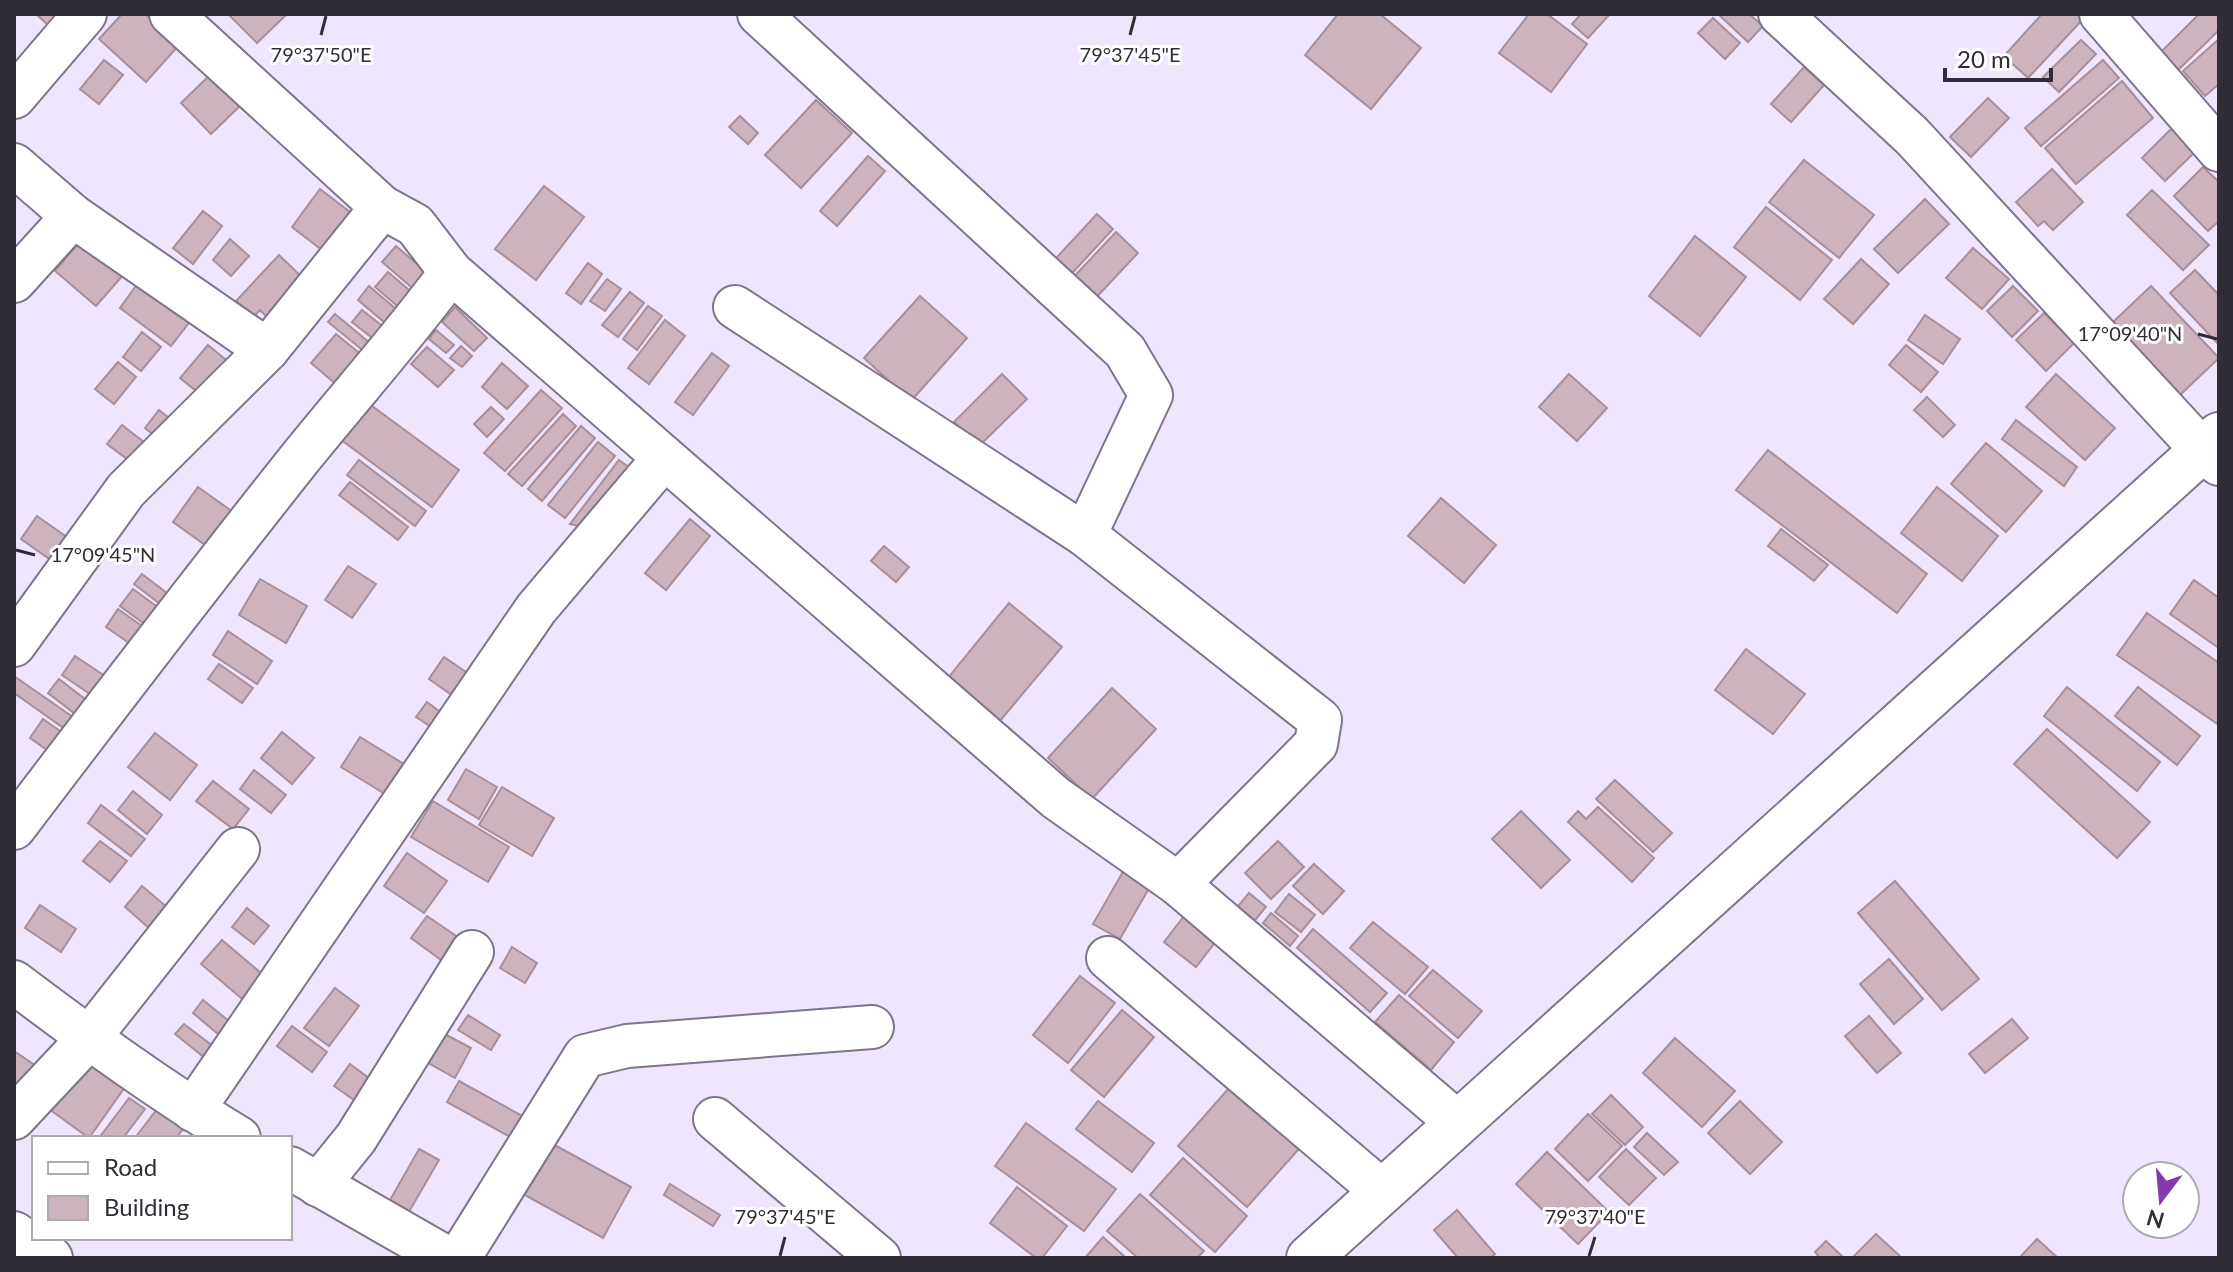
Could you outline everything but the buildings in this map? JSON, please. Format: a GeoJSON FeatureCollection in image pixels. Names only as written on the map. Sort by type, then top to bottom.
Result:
{"type":"FeatureCollection","features":[{"type":"Feature","properties":{"kind":"main road"},"geometry":{"type":"LineString","coordinates":[[1309,1258],[2213,449]]}},
{"type":"Feature","properties":{"kind":"street"},"geometry":{"type":"LineString","coordinates":[[14,97],[85,14]]}},
{"type":"Feature","properties":{"kind":"street"},"geometry":{"type":"LineString","coordinates":[[171,14],[382,207],[415,225],[451,272],[1056,798],[1178,884],[1458,1123]]}},
{"type":"Feature","properties":{"kind":"street"},"geometry":{"type":"LineString","coordinates":[[759,14],[1125,351],[1151,395],[1085,535]]}},
{"type":"Feature","properties":{"kind":"street"},"geometry":{"type":"LineString","coordinates":[[1780,14],[1912,136],[2213,449]]}},
{"type":"Feature","properties":{"kind":"street"},"geometry":{"type":"LineString","coordinates":[[2101,14],[2219,150]]}},
{"type":"Feature","properties":{"kind":"street"},"geometry":{"type":"LineString","coordinates":[[14,165],[73,216],[267,350]]}},
{"type":"Feature","properties":{"kind":"street"},"geometry":{"type":"LineString","coordinates":[[14,645],[126,490],[267,350],[382,207]]}},
{"type":"Feature","properties":{"kind":"street"},"geometry":{"type":"LineString","coordinates":[[14,281],[73,216]]}},
{"type":"Feature","properties":{"kind":"street"},"geometry":{"type":"LineString","coordinates":[[14,828],[205,579],[331,419],[416,320],[451,272]]}},
{"type":"Feature","properties":{"kind":"street"},"geometry":{"type":"LineString","coordinates":[[735,307],[1085,535],[1320,720],[1316,744],[1178,884]]}},
{"type":"Feature","properties":{"kind":"street"},"geometry":{"type":"LineString","coordinates":[[193,1110],[536,609],[664,458]]}},
{"type":"Feature","properties":{"kind":"street"},"geometry":{"type":"LineString","coordinates":[[14,1118],[89,1038],[238,849]]}},
{"type":"Feature","properties":{"kind":"street"},"geometry":{"type":"LineString","coordinates":[[447,1258],[304,1176],[356,1138],[472,952]]}},
{"type":"Feature","properties":{"kind":"street"},"geometry":{"type":"LineString","coordinates":[[1108,958],[1383,1192]]}},
{"type":"Feature","properties":{"kind":"street"},"geometry":{"type":"LineString","coordinates":[[14,982],[89,1038],[236,1136]]}},
{"type":"Feature","properties":{"kind":"street"},"geometry":{"type":"LineString","coordinates":[[459,1258],[585,1056],[627,1046],[872,1027]]}},
{"type":"Feature","properties":{"kind":"street"},"geometry":{"type":"LineString","coordinates":[[715,1119],[879,1258]]}},
{"type":"Feature","properties":{"kind":"street"},"geometry":{"type":"LineString","coordinates":[[14,1233],[51,1258]]}}]}
